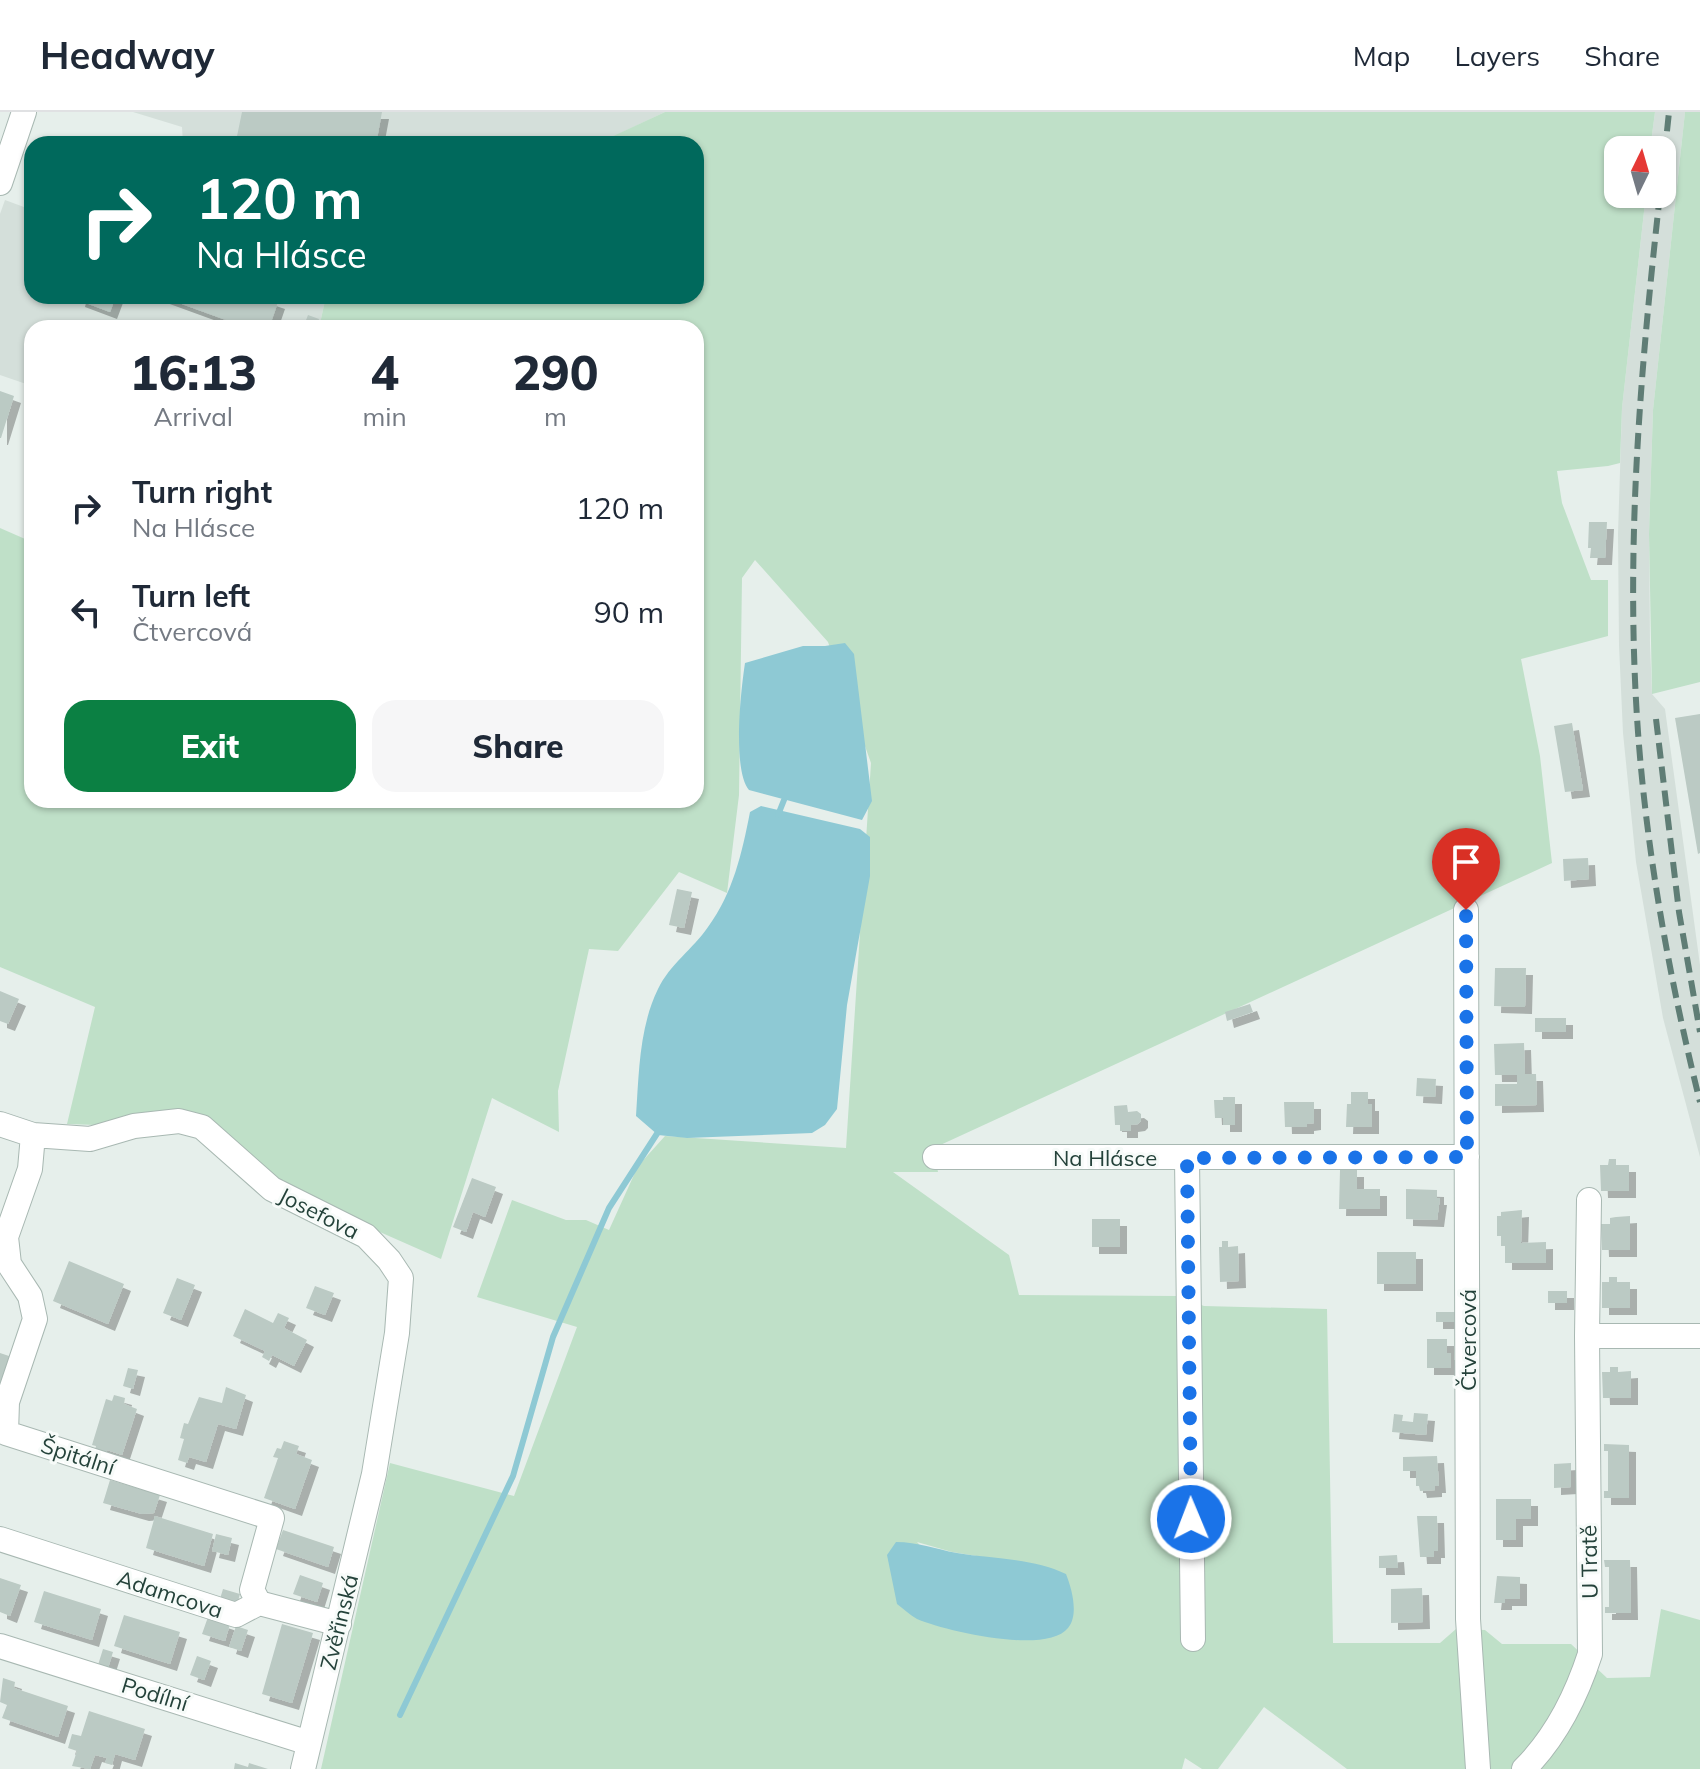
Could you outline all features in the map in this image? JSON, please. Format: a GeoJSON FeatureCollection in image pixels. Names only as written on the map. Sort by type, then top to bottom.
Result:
{"type":"FeatureCollection","features":[{"type":"Feature","properties":{"kind":"street"},"geometry":{"type":"LineString","coordinates":[[0,183],[24,112]]}},
{"type":"Feature","properties":{"kind":"street","name":"Čtvercová"},"geometry":{"type":"LineString","coordinates":[[1466,910],[1468,1619],[1478,1769]]}},
{"type":"Feature","properties":{"kind":"street","name":"Josefova"},"geometry":{"type":"LineString","coordinates":[[0,1124],[33,1135],[90,1139],[134,1126],[179,1121],[202,1127],[272,1189],[366,1236],[401,1278],[397,1333],[374,1474]]}},
{"type":"Feature","properties":{"kind":"street","name":"Špitální"},"geometry":{"type":"LineString","coordinates":[[33,1135],[30,1169],[6,1237],[9,1264],[30,1296],[35,1319],[7,1402],[6,1433],[272,1518],[252,1590],[259,1603]]}},
{"type":"Feature","properties":{"kind":"street","name":"Na Hlásce"},"geometry":{"type":"LineString","coordinates":[[935,1157],[1467,1157]]}},
{"type":"Feature","properties":{"kind":"street"},"geometry":{"type":"LineString","coordinates":[[1187,1158],[1193,1639]]}},
{"type":"Feature","properties":{"kind":"street","name":"U Tratě"},"geometry":{"type":"LineString","coordinates":[[1524,1769],[1540,1753],[1577,1694],[1590,1654],[1589,1200]]}},
{"type":"Feature","properties":{"kind":"street"},"geometry":{"type":"LineString","coordinates":[[1587,1336],[1700,1336]]}},
{"type":"Feature","properties":{"kind":"street","name":"Zvěřinská"},"geometry":{"type":"LineString","coordinates":[[303,1769],[374,1474]]}},
{"type":"Feature","properties":{"kind":"street","name":"Adamcova"},"geometry":{"type":"LineString","coordinates":[[0,1539],[236,1615],[259,1603],[339,1624]]}},
{"type":"Feature","properties":{"kind":"street","name":"Podílní"},"geometry":{"type":"LineString","coordinates":[[0,1646],[309,1743]]}},
{"type":"Feature","properties":{"kind":"shaded area"},"geometry":{"type":"Polygon","coordinates":[[[133,112],[665,112],[614,136],[183,136],[182,127],[133,112]]]}},
{"type":"Feature","properties":{"kind":"shaded area"},"geometry":{"type":"Polygon","coordinates":[[[1655,112],[1685,112],[1676,196],[1676,136],[1652,136],[1655,112]]]}},
{"type":"Feature","properties":{"kind":"shaded area"},"geometry":{"type":"Polygon","coordinates":[[[5,200],[24,207],[24,304],[324,304],[321,320],[24,320],[24,383],[0,375],[0,214],[5,200]]]}},
{"type":"Feature","properties":{"kind":"shaded area"},"geometry":{"type":"Polygon","coordinates":[[[1644,208],[1675,208],[1653,410],[1649,534],[1650,644],[1652,694],[1665,709],[1700,965],[1700,1157],[1663,1018],[1636,862],[1623,733],[1619,645],[1618,534],[1622,408],[1644,208]]]}},
{"type":"Feature","properties":{"kind":"green space"},"geometry":{"type":"Polygon","coordinates":[[[665,112],[1655,112],[1652,136],[1604,136],[1604,208],[1644,208],[1622,408],[1620,463],[1557,471],[1562,503],[1591,580],[1608,580],[1608,636],[1521,659],[1540,756],[1552,863],[936,1147],[938,1172],[893,1172],[1009,1255],[1019,1295],[1177,1296],[1204,1306],[1327,1309],[1333,1643],[1440,1643],[1456,1629],[1485,1630],[1502,1644],[1571,1644],[1607,1678],[1650,1677],[1661,1609],[1700,1620],[1700,1769],[1347,1769],[1264,1707],[1218,1769],[1202,1769],[1185,1758],[1182,1769],[321,1769],[390,1463],[514,1496],[577,1327],[477,1297],[512,1200],[566,1220],[586,1220],[609,1230],[638,1166],[665,1136],[846,1148],[871,763],[828,642],[755,560],[742,578],[739,795],[727,893],[679,872],[618,951],[589,949],[558,1091],[559,1132],[492,1098],[441,1259],[278,1187],[197,1116],[96,1125],[67,1124],[95,1007],[0,967],[0,528],[24,538],[24,808],[704,808],[704,320],[321,320],[324,304],[704,304],[704,136],[613,136],[665,112]],[[917,1542],[1006,1639],[995,1559],[917,1542]]]}},
{"type":"Feature","properties":{"kind":"green space"},"geometry":{"type":"Polygon","coordinates":[[[1685,112],[1700,112],[1700,682],[1652,694],[1649,534],[1653,410],[1685,112]]]}},
{"type":"Feature","properties":{"kind":"water"},"geometry":{"type":"Polygon","coordinates":[[[845,643],[854,654],[872,801],[862,820],[749,790],[744,780],[739,748],[745,663],[803,646],[845,643]]]}},
{"type":"Feature","properties":{"kind":"water"},"geometry":{"type":"Polygon","coordinates":[[[761,806],[860,829],[870,837],[870,876],[847,1005],[837,1109],[825,1125],[812,1133],[687,1138],[658,1135],[636,1116],[647,1019],[658,989],[669,972],[717,914],[735,872],[750,812],[761,806]]]}},
{"type":"Feature","properties":{"kind":"water"},"geometry":{"type":"Polygon","coordinates":[[[896,1542],[1027,1562],[1066,1574],[1073,1602],[1071,1623],[1057,1636],[1018,1640],[972,1634],[917,1619],[897,1604],[887,1555],[896,1542]]]}},
{"type":"Feature","properties":{"kind":"building"},"geometry":{"type":"Polygon","coordinates":[[[242,112],[382,112],[378,136],[237,136],[242,112]]]}},
{"type":"Feature","properties":{"kind":"building"},"geometry":{"type":"Polygon","coordinates":[[[89,304],[113,304],[110,312],[89,304]]]}},
{"type":"Feature","properties":{"kind":"building"},"geometry":{"type":"Polygon","coordinates":[[[182,304],[277,304],[272,320],[226,320],[182,304]]]}},
{"type":"Feature","properties":{"kind":"building"},"geometry":{"type":"Polygon","coordinates":[[[0,391],[14,396],[1,438],[0,438],[0,391]]]}},
{"type":"Feature","properties":{"kind":"building"},"geometry":{"type":"Polygon","coordinates":[[[1589,522],[1607,522],[1605,558],[1590,558],[1589,522]]]}},
{"type":"Feature","properties":{"kind":"building"},"geometry":{"type":"Polygon","coordinates":[[[1700,714],[1700,853],[1698,854],[1675,718],[1700,714]]]}},
{"type":"Feature","properties":{"kind":"building"},"geometry":{"type":"Polygon","coordinates":[[[1572,723],[1583,790],[1565,792],[1554,726],[1572,723]]]}},
{"type":"Feature","properties":{"kind":"building"},"geometry":{"type":"Polygon","coordinates":[[[1588,858],[1589,879],[1564,881],[1563,859],[1588,858]]]}},
{"type":"Feature","properties":{"kind":"building"},"geometry":{"type":"Polygon","coordinates":[[[677,889],[692,892],[684,928],[669,925],[677,889]]]}},
{"type":"Feature","properties":{"kind":"building"},"geometry":{"type":"Polygon","coordinates":[[[1495,968],[1526,968],[1525,1007],[1494,1006],[1495,968]]]}},
{"type":"Feature","properties":{"kind":"building"},"geometry":{"type":"Polygon","coordinates":[[[0,991],[19,999],[8,1024],[0,1021],[0,991]]]}},
{"type":"Feature","properties":{"kind":"building"},"geometry":{"type":"Polygon","coordinates":[[[1250,1004],[1253,1012],[1227,1021],[1225,1012],[1250,1004]]]}},
{"type":"Feature","properties":{"kind":"building"},"geometry":{"type":"Polygon","coordinates":[[[1535,1018],[1566,1018],[1566,1032],[1535,1032],[1535,1018]]]}},
{"type":"Feature","properties":{"kind":"building"},"geometry":{"type":"Polygon","coordinates":[[[1524,1043],[1525,1074],[1536,1074],[1537,1105],[1495,1106],[1495,1084],[1517,1084],[1517,1075],[1495,1075],[1494,1044],[1524,1043]]]}},
{"type":"Feature","properties":{"kind":"building"},"geometry":{"type":"Polygon","coordinates":[[[1417,1078],[1436,1079],[1435,1097],[1416,1096],[1417,1078]]]}},
{"type":"Feature","properties":{"kind":"building"},"geometry":{"type":"Polygon","coordinates":[[[1351,1092],[1368,1092],[1368,1104],[1372,1104],[1372,1127],[1346,1127],[1351,1092]]]}},
{"type":"Feature","properties":{"kind":"building"},"geometry":{"type":"Polygon","coordinates":[[[1223,1097],[1235,1097],[1235,1125],[1223,1125],[1223,1118],[1215,1118],[1214,1100],[1223,1100],[1223,1097]]]}},
{"type":"Feature","properties":{"kind":"building"},"geometry":{"type":"Polygon","coordinates":[[[1284,1102],[1314,1102],[1314,1123],[1307,1124],[1307,1127],[1285,1127],[1284,1102]]]}},
{"type":"Feature","properties":{"kind":"building"},"geometry":{"type":"Polygon","coordinates":[[[1127,1105],[1128,1112],[1141,1114],[1141,1121],[1131,1125],[1131,1131],[1120,1131],[1120,1125],[1115,1125],[1114,1106],[1127,1105]]]}},
{"type":"Feature","properties":{"kind":"building"},"geometry":{"type":"Polygon","coordinates":[[[1609,1159],[1616,1159],[1616,1165],[1629,1165],[1629,1191],[1601,1191],[1600,1165],[1608,1165],[1609,1159]]]}},
{"type":"Feature","properties":{"kind":"building"},"geometry":{"type":"Polygon","coordinates":[[[1340,1170],[1357,1170],[1357,1189],[1380,1189],[1380,1209],[1339,1209],[1340,1170]]]}},
{"type":"Feature","properties":{"kind":"building"},"geometry":{"type":"Polygon","coordinates":[[[472,1178],[496,1187],[485,1217],[473,1212],[466,1232],[453,1227],[472,1178]]]}},
{"type":"Feature","properties":{"kind":"building"},"geometry":{"type":"Polygon","coordinates":[[[1406,1189],[1437,1190],[1437,1198],[1440,1198],[1437,1220],[1406,1219],[1406,1189]]]}},
{"type":"Feature","properties":{"kind":"building"},"geometry":{"type":"Polygon","coordinates":[[[1522,1210],[1521,1243],[1546,1242],[1546,1263],[1505,1263],[1505,1246],[1501,1246],[1501,1236],[1497,1236],[1497,1216],[1501,1216],[1501,1212],[1522,1210]]]}},
{"type":"Feature","properties":{"kind":"building"},"geometry":{"type":"Polygon","coordinates":[[[1630,1216],[1630,1250],[1602,1250],[1601,1224],[1610,1224],[1610,1218],[1630,1216]]]}},
{"type":"Feature","properties":{"kind":"building"},"geometry":{"type":"Polygon","coordinates":[[[1092,1219],[1120,1219],[1120,1247],[1092,1247],[1092,1219]]]}},
{"type":"Feature","properties":{"kind":"building"},"geometry":{"type":"Polygon","coordinates":[[[1222,1241],[1228,1241],[1228,1247],[1238,1246],[1239,1281],[1220,1282],[1219,1247],[1222,1247],[1222,1241]]]}},
{"type":"Feature","properties":{"kind":"building"},"geometry":{"type":"Polygon","coordinates":[[[1377,1252],[1416,1252],[1416,1284],[1377,1284],[1377,1252]]]}},
{"type":"Feature","properties":{"kind":"building"},"geometry":{"type":"Polygon","coordinates":[[[69,1261],[124,1284],[108,1324],[53,1301],[69,1261]]]}},
{"type":"Feature","properties":{"kind":"building"},"geometry":{"type":"Polygon","coordinates":[[[1609,1277],[1617,1277],[1617,1282],[1630,1282],[1630,1308],[1602,1308],[1602,1282],[1609,1282],[1609,1277]]]}},
{"type":"Feature","properties":{"kind":"building"},"geometry":{"type":"Polygon","coordinates":[[[177,1278],[195,1285],[181,1320],[163,1313],[177,1278]]]}},
{"type":"Feature","properties":{"kind":"building"},"geometry":{"type":"Polygon","coordinates":[[[315,1286],[334,1293],[325,1315],[306,1308],[315,1286]]]}},
{"type":"Feature","properties":{"kind":"building"},"geometry":{"type":"Polygon","coordinates":[[[1548,1291],[1567,1291],[1567,1303],[1548,1303],[1548,1291]]]}},
{"type":"Feature","properties":{"kind":"building"},"geometry":{"type":"Polygon","coordinates":[[[245,1309],[273,1323],[278,1313],[289,1318],[284,1328],[307,1340],[294,1366],[272,1355],[269,1361],[262,1357],[265,1351],[233,1336],[245,1309]]]}},
{"type":"Feature","properties":{"kind":"building"},"geometry":{"type":"Polygon","coordinates":[[[1436,1312],[1455,1312],[1455,1322],[1436,1322],[1436,1312]]]}},
{"type":"Feature","properties":{"kind":"building"},"geometry":{"type":"Polygon","coordinates":[[[1427,1339],[1447,1339],[1451,1368],[1427,1368],[1427,1339]]]}},
{"type":"Feature","properties":{"kind":"building"},"geometry":{"type":"Polygon","coordinates":[[[0,1353],[12,1357],[0,1394],[0,1353]]]}},
{"type":"Feature","properties":{"kind":"building"},"geometry":{"type":"Polygon","coordinates":[[[1610,1367],[1618,1367],[1618,1372],[1631,1371],[1631,1398],[1603,1398],[1602,1372],[1610,1372],[1610,1367]]]}},
{"type":"Feature","properties":{"kind":"building"},"geometry":{"type":"Polygon","coordinates":[[[128,1368],[138,1370],[133,1389],[123,1386],[128,1368]]]}},
{"type":"Feature","properties":{"kind":"building"},"geometry":{"type":"Polygon","coordinates":[[[226,1387],[246,1395],[236,1429],[218,1424],[206,1462],[189,1457],[187,1463],[178,1460],[184,1439],[180,1438],[184,1423],[188,1424],[199,1397],[222,1403],[226,1387]]]}},
{"type":"Feature","properties":{"kind":"building"},"geometry":{"type":"Polygon","coordinates":[[[114,1395],[125,1398],[124,1404],[137,1409],[122,1455],[107,1450],[105,1457],[94,1453],[96,1446],[92,1445],[106,1399],[112,1401],[114,1395]]]}},
{"type":"Feature","properties":{"kind":"building"},"geometry":{"type":"Polygon","coordinates":[[[1414,1413],[1428,1414],[1426,1435],[1392,1432],[1394,1414],[1403,1415],[1402,1421],[1413,1422],[1414,1413]]]}},
{"type":"Feature","properties":{"kind":"building"},"geometry":{"type":"Polygon","coordinates":[[[284,1441],[299,1446],[296,1454],[312,1460],[295,1509],[264,1498],[278,1458],[273,1457],[284,1441]]]}},
{"type":"Feature","properties":{"kind":"building"},"geometry":{"type":"Polygon","coordinates":[[[1604,1444],[1629,1445],[1629,1498],[1604,1498],[1604,1491],[1608,1491],[1608,1451],[1604,1451],[1604,1444]]]}},
{"type":"Feature","properties":{"kind":"building"},"geometry":{"type":"Polygon","coordinates":[[[1437,1456],[1439,1486],[1435,1486],[1435,1490],[1420,1491],[1416,1486],[1416,1471],[1403,1471],[1403,1457],[1437,1456]]]}},
{"type":"Feature","properties":{"kind":"building"},"geometry":{"type":"Polygon","coordinates":[[[1571,1463],[1571,1487],[1554,1488],[1554,1464],[1571,1463]]]}},
{"type":"Feature","properties":{"kind":"building"},"geometry":{"type":"Polygon","coordinates":[[[110,1480],[160,1495],[154,1513],[142,1514],[103,1503],[110,1480]]]}},
{"type":"Feature","properties":{"kind":"building"},"geometry":{"type":"Polygon","coordinates":[[[1496,1499],[1531,1499],[1531,1519],[1516,1519],[1516,1540],[1496,1540],[1496,1499]]]}},
{"type":"Feature","properties":{"kind":"building"},"geometry":{"type":"Polygon","coordinates":[[[155,1516],[213,1534],[204,1566],[146,1548],[155,1516]]]}},
{"type":"Feature","properties":{"kind":"building"},"geometry":{"type":"Polygon","coordinates":[[[1417,1516],[1437,1516],[1438,1551],[1434,1551],[1434,1557],[1420,1557],[1417,1516]]]}},
{"type":"Feature","properties":{"kind":"building"},"geometry":{"type":"Polygon","coordinates":[[[283,1530],[334,1547],[328,1567],[276,1549],[283,1530]]]}},
{"type":"Feature","properties":{"kind":"building"},"geometry":{"type":"Polygon","coordinates":[[[216,1534],[232,1538],[228,1555],[212,1551],[216,1534]]]}},
{"type":"Feature","properties":{"kind":"building"},"geometry":{"type":"Polygon","coordinates":[[[1397,1555],[1398,1568],[1379,1568],[1379,1556],[1397,1555]]]}},
{"type":"Feature","properties":{"kind":"building"},"geometry":{"type":"Polygon","coordinates":[[[1604,1560],[1630,1560],[1631,1613],[1605,1613],[1605,1607],[1609,1607],[1609,1567],[1605,1567],[1604,1560]]]}},
{"type":"Feature","properties":{"kind":"building"},"geometry":{"type":"Polygon","coordinates":[[[300,1575],[323,1583],[317,1602],[293,1594],[300,1575]]]}},
{"type":"Feature","properties":{"kind":"building"},"geometry":{"type":"Polygon","coordinates":[[[1497,1576],[1520,1577],[1520,1599],[1494,1603],[1497,1576]]]}},
{"type":"Feature","properties":{"kind":"building"},"geometry":{"type":"Polygon","coordinates":[[[0,1578],[21,1585],[10,1616],[0,1612],[0,1578]]]}},
{"type":"Feature","properties":{"kind":"building"},"geometry":{"type":"Polygon","coordinates":[[[1422,1588],[1423,1622],[1391,1623],[1391,1589],[1422,1588]]]}},
{"type":"Feature","properties":{"kind":"building"},"geometry":{"type":"Polygon","coordinates":[[[223,1589],[240,1594],[237,1604],[220,1599],[223,1589]]]}},
{"type":"Feature","properties":{"kind":"building"},"geometry":{"type":"Polygon","coordinates":[[[44,1591],[101,1609],[92,1640],[34,1622],[44,1591]]]}},
{"type":"Feature","properties":{"kind":"building"},"geometry":{"type":"Polygon","coordinates":[[[124,1615],[180,1632],[170,1664],[114,1646],[124,1615]]]}},
{"type":"Feature","properties":{"kind":"building"},"geometry":{"type":"Polygon","coordinates":[[[208,1617],[230,1624],[225,1641],[202,1634],[208,1617]]]}},
{"type":"Feature","properties":{"kind":"building"},"geometry":{"type":"Polygon","coordinates":[[[282,1624],[313,1633],[292,1703],[262,1694],[282,1624]]]}},
{"type":"Feature","properties":{"kind":"building"},"geometry":{"type":"Polygon","coordinates":[[[236,1626],[248,1630],[241,1651],[229,1647],[236,1626]]]}},
{"type":"Feature","properties":{"kind":"building"},"geometry":{"type":"Polygon","coordinates":[[[103,1649],[113,1652],[108,1668],[98,1665],[103,1649]]]}},
{"type":"Feature","properties":{"kind":"building"},"geometry":{"type":"Polygon","coordinates":[[[197,1656],[211,1661],[204,1680],[190,1675],[197,1656]]]}},
{"type":"Feature","properties":{"kind":"building"},"geometry":{"type":"Polygon","coordinates":[[[3,1678],[15,1682],[14,1688],[68,1706],[58,1737],[2,1718],[7,1705],[0,1702],[3,1678]]]}},
{"type":"Feature","properties":{"kind":"building"},"geometry":{"type":"Polygon","coordinates":[[[89,1711],[145,1729],[135,1760],[115,1754],[112,1765],[105,1763],[107,1758],[95,1755],[90,1769],[72,1766],[77,1751],[68,1748],[72,1734],[81,1736],[89,1711]]]}},
{"type":"Feature","properties":{"kind":"building"},"geometry":{"type":"Polygon","coordinates":[[[235,1763],[248,1767],[249,1763],[268,1769],[234,1769],[235,1763]]]}},
{"type":"Feature","properties":{"kind":"waterway"},"geometry":{"type":"LineString","coordinates":[[778,815],[784,800]]}},
{"type":"Feature","properties":{"kind":"waterway"},"geometry":{"type":"LineString","coordinates":[[400,1715],[513,1476],[553,1337],[609,1208],[660,1129]]}},
{"type":"Feature","properties":{"kind":"railway"},"geometry":{"type":"LineString","coordinates":[[1666,136],[1669,112]]}},
{"type":"Feature","properties":{"kind":"railway"},"geometry":{"type":"LineString","coordinates":[[1659,208],[1637,463],[1634,665],[1642,779],[1654,872],[1679,1011],[1700,1102]]}},
{"type":"Feature","properties":{"kind":"railway"},"geometry":{"type":"LineString","coordinates":[[1656,719],[1679,912],[1700,1032]]}},
{"type":"Feature","properties":{"kind":"route"},"geometry":{"type":"LineString","coordinates":[[1191,1519],[1187,1158],[1467,1157],[1466,910]]}}]}
